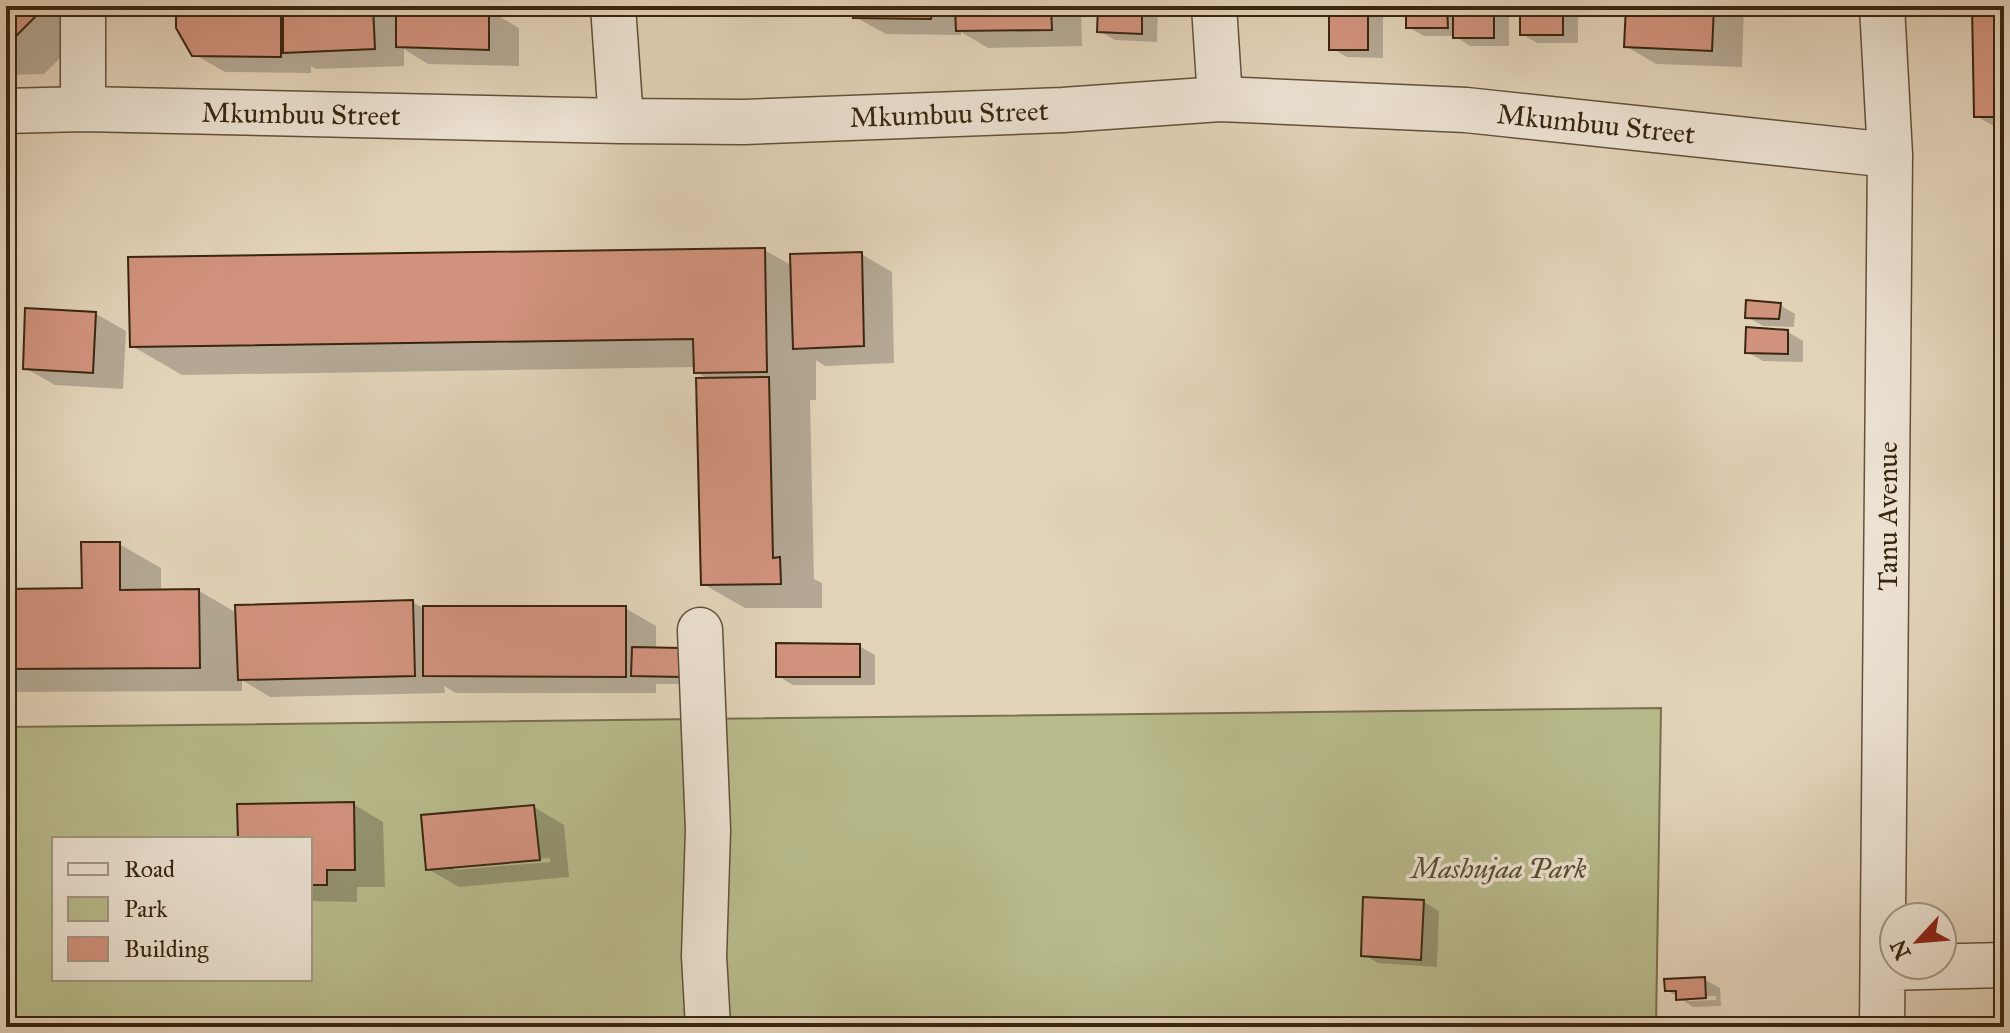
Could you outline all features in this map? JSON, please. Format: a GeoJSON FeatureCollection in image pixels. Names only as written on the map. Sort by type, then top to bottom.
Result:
{"type":"FeatureCollection","features":[{"type":"Feature","properties":{"kind":"street"},"geometry":{"type":"LineString","coordinates":[[83,6],[83,109]]}},
{"type":"Feature","properties":{"kind":"street"},"geometry":{"type":"LineString","coordinates":[[613,6],[621,121]]}},
{"type":"Feature","properties":{"kind":"street"},"geometry":{"type":"LineString","coordinates":[[1214,6],[1220,99]]}},
{"type":"Feature","properties":{"kind":"street","name":"Tanu Avenue"},"geometry":{"type":"LineString","coordinates":[[1882,6],[1890,155],[1884,901]]}},
{"type":"Feature","properties":{"kind":"street","name":"Mkumbuu Street"},"geometry":{"type":"LineString","coordinates":[[6,111],[83,109],[621,121],[803,120],[1063,110],[1220,99],[1466,110],[1890,155]]}},
{"type":"Feature","properties":{"kind":"street"},"geometry":{"type":"LineString","coordinates":[[700,630],[708,830],[704,956],[708,1027]]}},
{"type":"Feature","properties":{"kind":"street"},"geometry":{"type":"LineString","coordinates":[[1958,966],[2004,965]]}},
{"type":"Feature","properties":{"kind":"street","name":"Tanu Avenue"},"geometry":{"type":"LineString","coordinates":[[1882,1027],[1884,981]]}},
{"type":"Feature","properties":{"kind":"green space","name":"Mashujaa Park"},"geometry":{"type":"Polygon","coordinates":[[[1661,708],[1656,1027],[6,1027],[6,727],[1661,708]]]}},
{"type":"Feature","properties":{"kind":"building"},"geometry":{"type":"Polygon","coordinates":[[[6,6],[38,6],[38,14],[6,46],[6,6]]]}},
{"type":"Feature","properties":{"kind":"building"},"geometry":{"type":"Polygon","coordinates":[[[176,6],[281,6],[281,57],[192,56],[176,28],[176,6]]]}},
{"type":"Feature","properties":{"kind":"building"},"geometry":{"type":"Polygon","coordinates":[[[283,6],[373,6],[375,49],[283,53],[283,6]]]}},
{"type":"Feature","properties":{"kind":"building"},"geometry":{"type":"Polygon","coordinates":[[[396,6],[489,8],[489,50],[396,47],[396,6]]]}},
{"type":"Feature","properties":{"kind":"building"},"geometry":{"type":"Polygon","coordinates":[[[853,6],[932,6],[931,19],[853,18],[853,6]]]}},
{"type":"Feature","properties":{"kind":"building"},"geometry":{"type":"Polygon","coordinates":[[[955,6],[1051,6],[1052,30],[956,31],[955,6]]]}},
{"type":"Feature","properties":{"kind":"building"},"geometry":{"type":"Polygon","coordinates":[[[1098,6],[1142,6],[1142,34],[1097,32],[1098,6]]]}},
{"type":"Feature","properties":{"kind":"building"},"geometry":{"type":"Polygon","coordinates":[[[1329,6],[1368,6],[1368,50],[1329,50],[1329,6]]]}},
{"type":"Feature","properties":{"kind":"building"},"geometry":{"type":"Polygon","coordinates":[[[1406,6],[1447,6],[1448,28],[1406,28],[1406,6]]]}},
{"type":"Feature","properties":{"kind":"building"},"geometry":{"type":"Polygon","coordinates":[[[1453,6],[1494,6],[1494,38],[1453,38],[1453,6]]]}},
{"type":"Feature","properties":{"kind":"building"},"geometry":{"type":"Polygon","coordinates":[[[1520,6],[1563,6],[1563,35],[1520,35],[1520,6]]]}},
{"type":"Feature","properties":{"kind":"building"},"geometry":{"type":"Polygon","coordinates":[[[1626,6],[1714,6],[1712,51],[1624,47],[1626,6]]]}},
{"type":"Feature","properties":{"kind":"building"},"geometry":{"type":"Polygon","coordinates":[[[1972,6],[2004,6],[2004,117],[1974,117],[1972,6]]]}},
{"type":"Feature","properties":{"kind":"building"},"geometry":{"type":"Polygon","coordinates":[[[765,248],[767,372],[694,373],[693,339],[130,347],[128,257],[765,248]]]}},
{"type":"Feature","properties":{"kind":"building"},"geometry":{"type":"Polygon","coordinates":[[[862,252],[864,346],[793,349],[790,254],[862,252]]]}},
{"type":"Feature","properties":{"kind":"building"},"geometry":{"type":"Polygon","coordinates":[[[1746,300],[1781,303],[1779,319],[1745,318],[1746,300]]]}},
{"type":"Feature","properties":{"kind":"building"},"geometry":{"type":"Polygon","coordinates":[[[25,308],[96,312],[93,373],[23,369],[25,308]]]}},
{"type":"Feature","properties":{"kind":"building"},"geometry":{"type":"Polygon","coordinates":[[[1746,327],[1788,330],[1788,354],[1745,353],[1746,327]]]}},
{"type":"Feature","properties":{"kind":"building"},"geometry":{"type":"Polygon","coordinates":[[[769,377],[773,558],[780,557],[781,584],[701,585],[696,378],[769,377]]]}},
{"type":"Feature","properties":{"kind":"building"},"geometry":{"type":"Polygon","coordinates":[[[81,542],[120,542],[120,590],[199,589],[200,668],[6,669],[6,589],[82,588],[81,542]]]}},
{"type":"Feature","properties":{"kind":"building"},"geometry":{"type":"Polygon","coordinates":[[[413,600],[415,676],[238,680],[235,605],[413,600]]]}},
{"type":"Feature","properties":{"kind":"building"},"geometry":{"type":"Polygon","coordinates":[[[423,606],[626,606],[626,677],[423,676],[423,606]]]}},
{"type":"Feature","properties":{"kind":"building"},"geometry":{"type":"Polygon","coordinates":[[[776,643],[860,644],[860,677],[776,677],[776,643]]]}},
{"type":"Feature","properties":{"kind":"building"},"geometry":{"type":"Polygon","coordinates":[[[632,647],[681,648],[681,677],[631,676],[632,647]]]}},
{"type":"Feature","properties":{"kind":"building"},"geometry":{"type":"Polygon","coordinates":[[[354,802],[355,870],[327,870],[327,885],[312,885],[312,837],[238,837],[237,804],[354,802]]]}},
{"type":"Feature","properties":{"kind":"building"},"geometry":{"type":"Polygon","coordinates":[[[534,805],[540,860],[426,870],[421,815],[534,805]]]}},
{"type":"Feature","properties":{"kind":"building"},"geometry":{"type":"Polygon","coordinates":[[[1363,897],[1424,900],[1421,960],[1361,956],[1363,897]]]}},
{"type":"Feature","properties":{"kind":"building"},"geometry":{"type":"Polygon","coordinates":[[[1705,977],[1706,998],[1676,1000],[1676,991],[1665,991],[1664,979],[1705,977]]]}}]}
